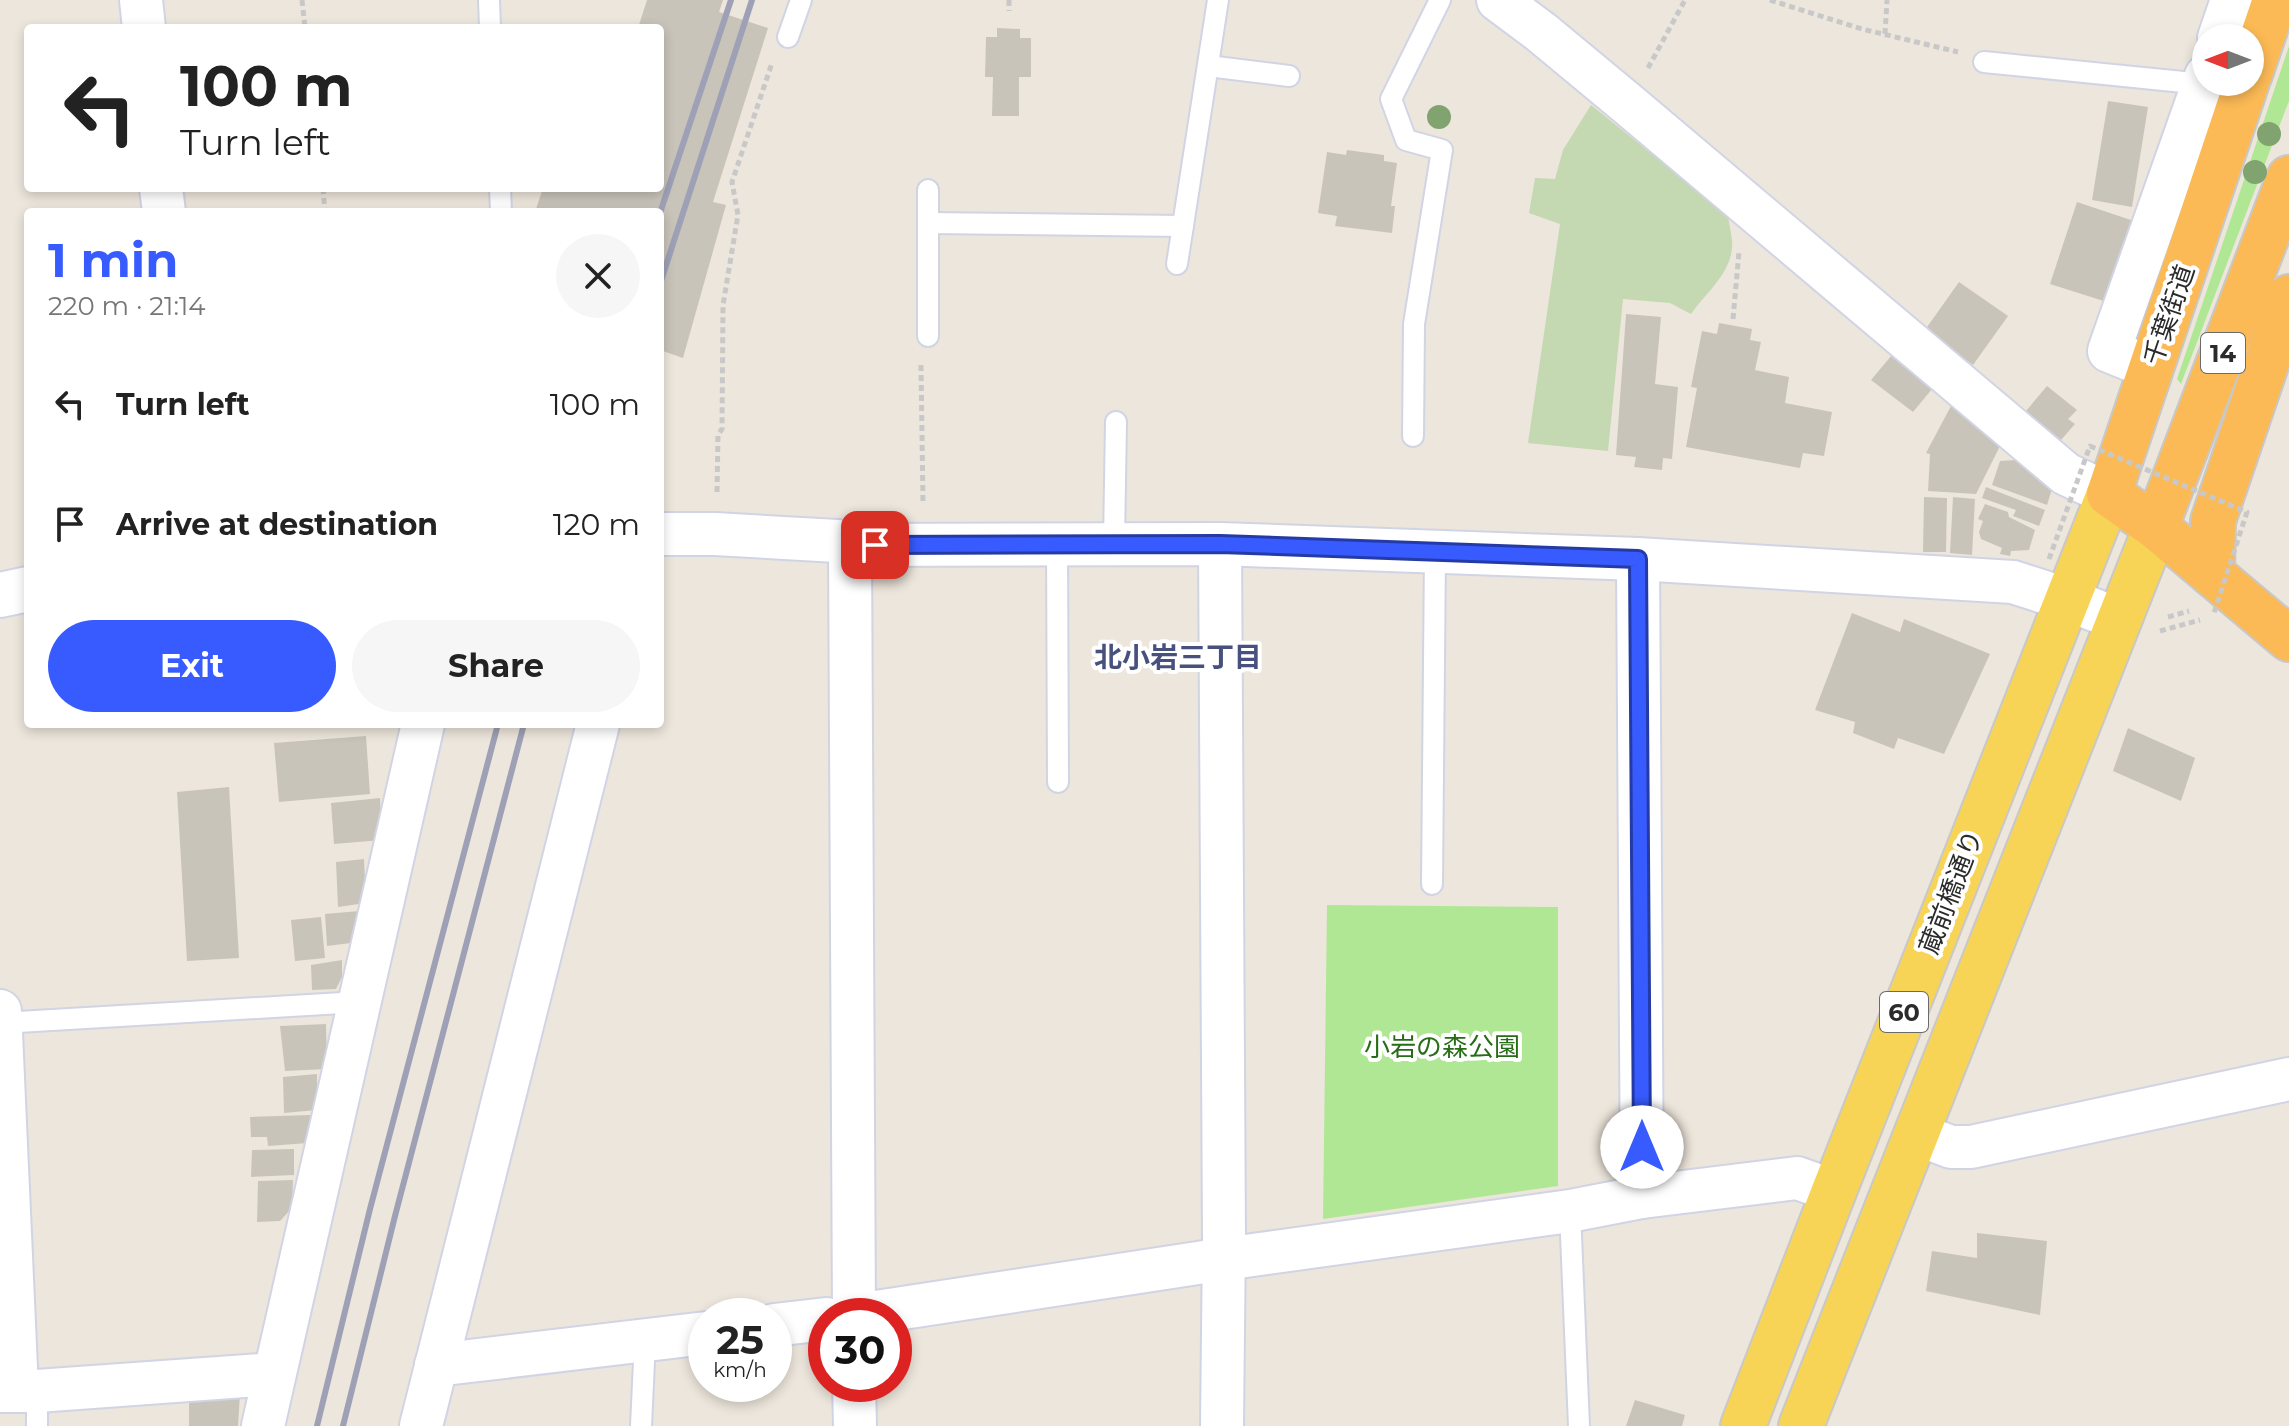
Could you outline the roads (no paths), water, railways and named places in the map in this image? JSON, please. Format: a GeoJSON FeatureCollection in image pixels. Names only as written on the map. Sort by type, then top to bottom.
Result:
{"type":"FeatureCollection","features":[{"type":"Feature","properties":{"kind":"highway"},"geometry":{"type":"LineString","coordinates":[[2264,33],[2275,0]]}},
{"type":"Feature","properties":{"kind":"highway","name":"千葉街道"},"geometry":{"type":"LineString","coordinates":[[2109,494],[2242,96]]}},
{"type":"Feature","properties":{"kind":"highway","name":"14"},"geometry":{"type":"LineString","coordinates":[[2156,527],[2289,178]]}},
{"type":"Feature","properties":{"kind":"highway"},"geometry":{"type":"LineString","coordinates":[[2204,592],[2213,521],[2289,297]]}},
{"type":"Feature","properties":{"kind":"highway"},"geometry":{"type":"LineString","coordinates":[[2109,494],[2156,527],[2204,592],[2289,639]]}},
{"type":"Feature","properties":{"kind":"main road","name":"蔵前橋通り"},"geometry":{"type":"LineString","coordinates":[[1743,1426],[2109,494]]}},
{"type":"Feature","properties":{"kind":"main road","name":"60"},"geometry":{"type":"LineString","coordinates":[[1801,1426],[2156,527]]}},
{"type":"Feature","properties":{"kind":"street"},"geometry":{"type":"LineString","coordinates":[[141,0],[144,24]]}},
{"type":"Feature","properties":{"kind":"street"},"geometry":{"type":"LineString","coordinates":[[1498,0],[1629,105],[2066,474],[2109,494]]}},
{"type":"Feature","properties":{"kind":"street"},"geometry":{"type":"LineString","coordinates":[[2224,24],[2232,0]]}},
{"type":"Feature","properties":{"kind":"street"},"geometry":{"type":"LineString","coordinates":[[2151,368],[2109,351],[2199,96]]}},
{"type":"Feature","properties":{"kind":"street"},"geometry":{"type":"LineString","coordinates":[[664,534],[837,541],[850,545],[1114,542],[1638,559],[2013,582],[2120,620]]}},
{"type":"Feature","properties":{"kind":"street"},"geometry":{"type":"LineString","coordinates":[[1220,544],[1222,1426]]}},
{"type":"Feature","properties":{"kind":"street"},"geometry":{"type":"LineString","coordinates":[[850,545],[853,1298]]}},
{"type":"Feature","properties":{"kind":"street"},"geometry":{"type":"LineString","coordinates":[[1638,559],[1642,1197]]}},
{"type":"Feature","properties":{"kind":"street"},"geometry":{"type":"LineString","coordinates":[[0,595],[24,590]]}},
{"type":"Feature","properties":{"kind":"street"},"geometry":{"type":"LineString","coordinates":[[263,1426],[422,728]]}},
{"type":"Feature","properties":{"kind":"street"},"geometry":{"type":"LineString","coordinates":[[421,1426],[597,728]]}},
{"type":"Feature","properties":{"kind":"street"},"geometry":{"type":"LineString","coordinates":[[0,1011],[23,1400],[274,1374]]}},
{"type":"Feature","properties":{"kind":"street"},"geometry":{"type":"LineString","coordinates":[[1917,1134],[1951,1147],[1971,1147],[2289,1079]]}},
{"type":"Feature","properties":{"kind":"street"},"geometry":{"type":"LineString","coordinates":[[912,1307],[1224,1259],[1570,1211],[1642,1197],[1797,1178],[1834,1191]]}},
{"type":"Feature","properties":{"kind":"street"},"geometry":{"type":"LineString","coordinates":[[436,1365],[688,1335]]}},
{"type":"Feature","properties":{"kind":"street"},"geometry":{"type":"LineString","coordinates":[[854,1402],[855,1426]]}},
{"type":"Feature","properties":{"kind":"lane"},"geometry":{"type":"LineString","coordinates":[[489,0],[490,24]]}},
{"type":"Feature","properties":{"kind":"lane"},"geometry":{"type":"LineString","coordinates":[[788,37],[801,0]]}},
{"type":"Feature","properties":{"kind":"lane"},"geometry":{"type":"LineString","coordinates":[[1177,264],[1218,0]]}},
{"type":"Feature","properties":{"kind":"lane"},"geometry":{"type":"LineString","coordinates":[[1413,436],[1414,324],[1442,150],[1406,140],[1391,99],[1440,0]]}},
{"type":"Feature","properties":{"kind":"lane"},"geometry":{"type":"LineString","coordinates":[[1984,62],[2192,79]]}},
{"type":"Feature","properties":{"kind":"lane"},"geometry":{"type":"LineString","coordinates":[[1208,66],[1289,76]]}},
{"type":"Feature","properties":{"kind":"lane"},"geometry":{"type":"LineString","coordinates":[[928,190],[928,336]]}},
{"type":"Feature","properties":{"kind":"lane"},"geometry":{"type":"LineString","coordinates":[[928,223],[1183,226]]}},
{"type":"Feature","properties":{"kind":"lane"},"geometry":{"type":"LineString","coordinates":[[1114,542],[1116,422]]}},
{"type":"Feature","properties":{"kind":"lane"},"geometry":{"type":"LineString","coordinates":[[1057,543],[1058,782]]}},
{"type":"Feature","properties":{"kind":"lane"},"geometry":{"type":"LineString","coordinates":[[1432,884],[1435,552]]}},
{"type":"Feature","properties":{"kind":"lane"},"geometry":{"type":"LineString","coordinates":[[1,1023],[359,1002]]}},
{"type":"Feature","properties":{"kind":"lane"},"geometry":{"type":"LineString","coordinates":[[1570,1211],[1579,1426]]}},
{"type":"Feature","properties":{"kind":"lane"},"geometry":{"type":"LineString","coordinates":[[641,1426],[645,1340]]}},
{"type":"Feature","properties":{"kind":"railway"},"geometry":{"type":"LineString","coordinates":[[662,208],[731,0]]}},
{"type":"Feature","properties":{"kind":"railway"},"geometry":{"type":"LineString","coordinates":[[664,272],[752,0]]}},
{"type":"Feature","properties":{"kind":"railway"},"geometry":{"type":"LineString","coordinates":[[317,1426],[370,1209],[497,728]]}},
{"type":"Feature","properties":{"kind":"railway"},"geometry":{"type":"LineString","coordinates":[[343,1426],[523,728]]}},
{"type":"Feature","properties":{"kind":"district","name":"北小岩三丁目"},"geometry":{"type":"Point","coordinates":[1178,657]}},
{"type":"Feature","properties":{"kind":"park label","name":"小岩の森公園"},"geometry":{"type":"Point","coordinates":[1442,1047]}}]}
